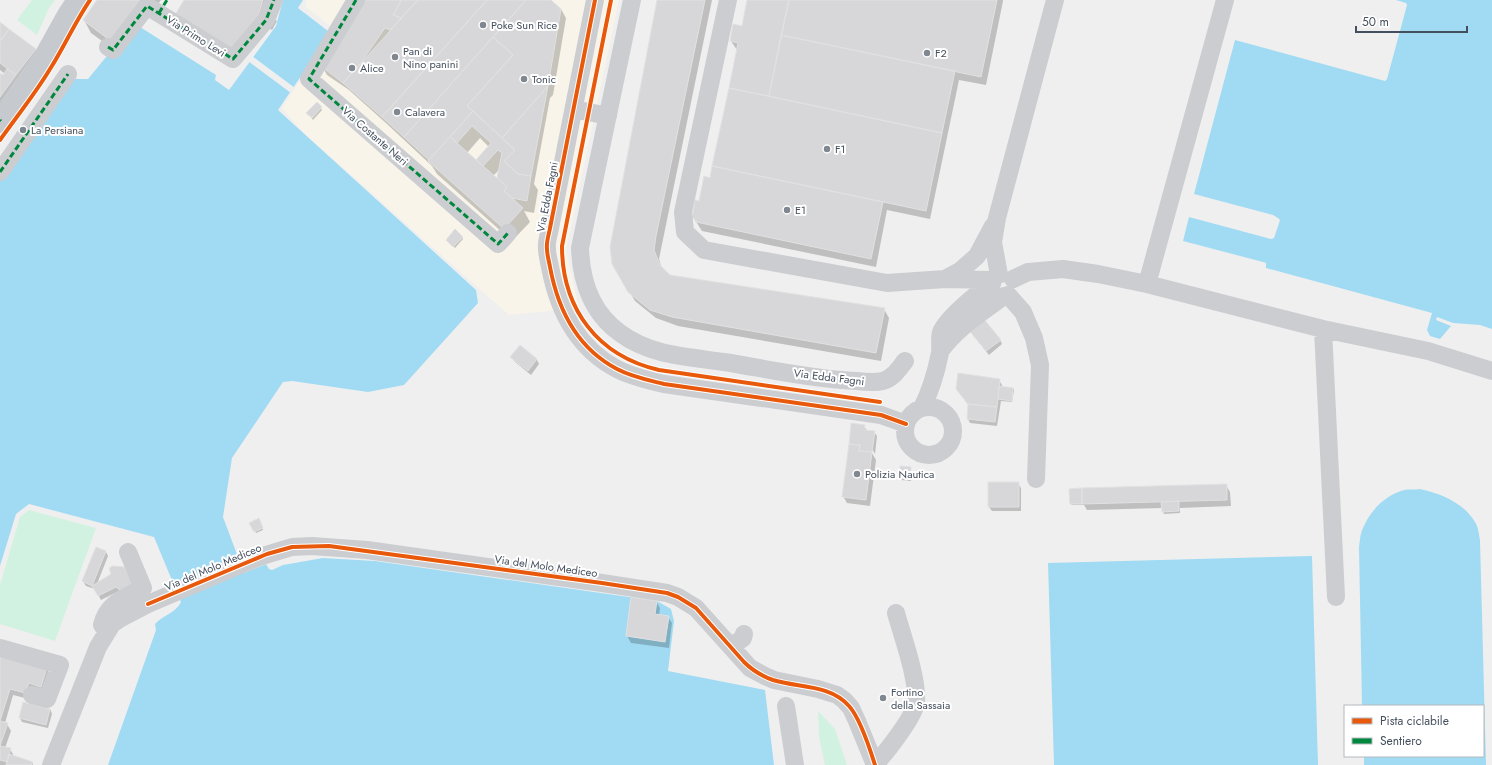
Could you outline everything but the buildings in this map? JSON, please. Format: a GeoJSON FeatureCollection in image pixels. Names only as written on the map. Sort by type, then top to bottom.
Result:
{"type":"FeatureCollection","features":[{"type":"Feature","properties":{"kind":"main road"},"geometry":{"type":"LineString","coordinates":[[0,121],[44,58],[78,0]]}},
{"type":"Feature","properties":{"kind":"street","name":"Via Primo Levi"},"geometry":{"type":"LineString","coordinates":[[163,6],[233,59],[266,20],[274,0]]}},
{"type":"Feature","properties":{"kind":"street","name":"Via Costante Neri"},"geometry":{"type":"LineString","coordinates":[[356,0],[309,79],[498,244],[508,233]]}},
{"type":"Feature","properties":{"kind":"street","name":"Via Edda Fagni"},"geometry":{"type":"LineString","coordinates":[[595,0],[547,249],[561,308],[578,335],[599,357],[636,377],[664,384],[880,416],[906,424]]}},
{"type":"Feature","properties":{"kind":"street","name":"Via Edda Fagni"},"geometry":{"type":"LineString","coordinates":[[632,0],[580,248],[585,284],[595,305],[611,325],[620,333],[646,347],[662,352],[839,380],[872,382],[884,381],[894,375],[906,361]]}},
{"type":"Feature","properties":{"kind":"street"},"geometry":{"type":"LineString","coordinates":[[728,0],[683,212],[685,232],[704,250],[887,283],[945,279],[1002,285]]}},
{"type":"Feature","properties":{"kind":"street"},"geometry":{"type":"LineString","coordinates":[[1036,479],[1040,365],[1034,338],[1023,312],[1002,285],[993,242],[997,218],[1055,0]]}},
{"type":"Feature","properties":{"kind":"street"},"geometry":{"type":"LineString","coordinates":[[1147,284],[1225,0]]}},
{"type":"Feature","properties":{"kind":"street"},"geometry":{"type":"LineString","coordinates":[[108,47],[113,50],[147,6],[163,6]]}},
{"type":"Feature","properties":{"kind":"street"},"geometry":{"type":"LineString","coordinates":[[0,172],[68,74]]}},
{"type":"Feature","properties":{"kind":"street"},"geometry":{"type":"LineString","coordinates":[[574,109],[608,116]]}},
{"type":"Feature","properties":{"kind":"street"},"geometry":{"type":"LineString","coordinates":[[945,279],[960,271],[976,256],[997,218]]}},
{"type":"Feature","properties":{"kind":"street"},"geometry":{"type":"LineString","coordinates":[[931,409],[932,387],[940,351],[941,332],[956,312],[983,290],[1002,285],[1028,272],[1063,269],[1098,274],[1147,284],[1323,329],[1428,351],[1492,371]]}},
{"type":"Feature","properties":{"kind":"street"},"geometry":{"type":"LineString","coordinates":[[1323,329],[1336,597]]}},
{"type":"Feature","properties":{"kind":"street"},"geometry":{"type":"LineString","coordinates":[[747,396],[751,367]]}},
{"type":"Feature","properties":{"kind":"street"},"geometry":{"type":"LineString","coordinates":[[931,409],[948,417],[953,427],[952,439],[950,444],[942,452],[930,456],[924,455],[914,450],[907,441],[905,430],[906,424],[912,414],[931,409]]}},
{"type":"Feature","properties":{"kind":"street","name":"Via del Molo Mediceo"},"geometry":{"type":"LineString","coordinates":[[51,765],[98,647],[112,624],[120,618],[148,604],[259,557],[292,547],[329,546],[602,583],[667,593],[678,597],[696,608],[750,668],[774,680],[818,689],[837,695],[844,700],[851,708],[858,721],[876,765]]}},
{"type":"Feature","properties":{"kind":"street"},"geometry":{"type":"LineString","coordinates":[[107,631],[102,625],[104,617],[113,604],[143,588],[128,552]]}},
{"type":"Feature","properties":{"kind":"street"},"geometry":{"type":"LineString","coordinates":[[876,765],[901,731],[916,705],[916,687],[896,613]]}},
{"type":"Feature","properties":{"kind":"street"},"geometry":{"type":"LineString","coordinates":[[731,647],[743,638],[744,634]]}},
{"type":"Feature","properties":{"kind":"street"},"geometry":{"type":"LineString","coordinates":[[0,648],[60,665],[47,699],[32,696]]}},
{"type":"Feature","properties":{"kind":"street"},"geometry":{"type":"LineString","coordinates":[[786,706],[795,765]]}},
{"type":"Feature","properties":{"kind":"shaded area"},"geometry":{"type":"Polygon","coordinates":[[[306,0],[619,0],[566,250],[579,308],[509,315],[305,134],[282,108],[334,29],[306,7],[306,0]]]}},
{"type":"Feature","properties":{"kind":"green space"},"geometry":{"type":"Polygon","coordinates":[[[32,0],[55,0],[49,8],[37,35],[17,20],[32,0]]]}},
{"type":"Feature","properties":{"kind":"green space"},"geometry":{"type":"Polygon","coordinates":[[[29,510],[96,528],[55,641],[0,624],[0,585],[20,517],[29,510]]]}},
{"type":"Feature","properties":{"kind":"green space"},"geometry":{"type":"Polygon","coordinates":[[[818,711],[835,729],[847,765],[825,765],[819,737],[818,711]]]}},
{"type":"Feature","properties":{"kind":"water"},"geometry":{"type":"Polygon","coordinates":[[[283,0],[303,0],[298,8],[328,31],[329,35],[278,110],[476,290],[478,303],[404,385],[368,392],[292,381],[283,382],[232,458],[223,517],[244,573],[266,564],[269,569],[272,570],[283,565],[323,558],[375,561],[657,601],[671,609],[674,621],[668,671],[765,690],[774,765],[108,765],[156,630],[155,624],[176,609],[181,602],[154,537],[29,504],[16,514],[0,566],[0,176],[67,79],[88,79],[111,51],[140,27],[216,75],[215,80],[229,90],[276,26],[283,0]]]}},
{"type":"Feature","properties":{"kind":"water"},"geometry":{"type":"Polygon","coordinates":[[[1396,0],[1492,0],[1492,329],[1480,325],[1453,323],[1437,317],[1436,320],[1451,326],[1440,339],[1430,336],[1427,330],[1432,313],[1266,268],[1266,263],[1263,262],[1183,241],[1189,217],[1271,239],[1274,238],[1280,220],[1273,215],[1194,194],[1235,40],[1385,81],[1387,79],[1407,5],[1406,3],[1396,0]]]}},
{"type":"Feature","properties":{"kind":"water"},"geometry":{"type":"Polygon","coordinates":[[[1420,489],[1436,493],[1451,500],[1470,515],[1478,530],[1480,540],[1486,765],[1364,765],[1364,757],[1484,757],[1484,705],[1362,705],[1359,547],[1361,533],[1366,522],[1379,504],[1397,492],[1420,489]]]}},
{"type":"Feature","properties":{"kind":"water"},"geometry":{"type":"Polygon","coordinates":[[[1312,556],[1318,765],[1054,765],[1048,563],[1312,556]]]}},
{"type":"Feature","properties":{"kind":"pier"},"geometry":{"type":"Polygon","coordinates":[[[252,56],[295,88],[291,93],[248,61],[252,56]]]}},
{"type":"Feature","properties":{"kind":"marked path"},"geometry":{"type":"LineString","coordinates":[[159,13],[167,0]]}},
{"type":"Feature","properties":{"kind":"marked path"},"geometry":{"type":"LineString","coordinates":[[108,47],[113,50],[147,6],[233,59],[266,20],[274,0]]}},
{"type":"Feature","properties":{"kind":"marked path"},"geometry":{"type":"LineString","coordinates":[[356,0],[309,79],[498,244],[508,233]]}},
{"type":"Feature","properties":{"kind":"marked path"},"geometry":{"type":"LineString","coordinates":[[0,172],[68,74]]}},
{"type":"Feature","properties":{"kind":"cycle path"},"geometry":{"type":"LineString","coordinates":[[0,140],[55,61],[90,0]]}},
{"type":"Feature","properties":{"kind":"cycle path"},"geometry":{"type":"LineString","coordinates":[[595,0],[547,244],[548,258],[558,298],[564,313],[580,339],[603,360],[617,369],[646,380],[664,384],[881,415],[906,424]]}},
{"type":"Feature","properties":{"kind":"cycle path"},"geometry":{"type":"LineString","coordinates":[[611,0],[562,246],[564,269],[569,290],[577,309],[588,326],[602,341],[618,354],[637,363],[659,370],[880,402]]}},
{"type":"Feature","properties":{"kind":"cycle path"},"geometry":{"type":"LineString","coordinates":[[148,604],[267,554],[292,547],[329,546],[667,593],[678,597],[696,608],[750,668],[773,680],[823,690],[841,699],[849,706],[857,718],[875,765]]}},
{"type":"Feature","properties":{"kind":"place","name":"Poke Sun Rice"},"geometry":{"type":"Point","coordinates":[483,25]}},
{"type":"Feature","properties":{"kind":"place","name":"F2"},"geometry":{"type":"Point","coordinates":[927,53]}},
{"type":"Feature","properties":{"kind":"place","name":"Pan di Nino panini"},"geometry":{"type":"Point","coordinates":[395,57]}},
{"type":"Feature","properties":{"kind":"place","name":"Alice"},"geometry":{"type":"Point","coordinates":[352,68]}},
{"type":"Feature","properties":{"kind":"place","name":"Tonic"},"geometry":{"type":"Point","coordinates":[524,79]}},
{"type":"Feature","properties":{"kind":"place","name":"Calavera"},"geometry":{"type":"Point","coordinates":[397,112]}},
{"type":"Feature","properties":{"kind":"place","name":"La Persiana"},"geometry":{"type":"Point","coordinates":[23,130]}},
{"type":"Feature","properties":{"kind":"place","name":"F1"},"geometry":{"type":"Point","coordinates":[827,149]}},
{"type":"Feature","properties":{"kind":"place","name":"E1"},"geometry":{"type":"Point","coordinates":[787,210]}},
{"type":"Feature","properties":{"kind":"place","name":"Polizia Nautica"},"geometry":{"type":"Point","coordinates":[857,474]}},
{"type":"Feature","properties":{"kind":"place","name":"Fortino della Sassaia"},"geometry":{"type":"Point","coordinates":[883,698]}}]}
